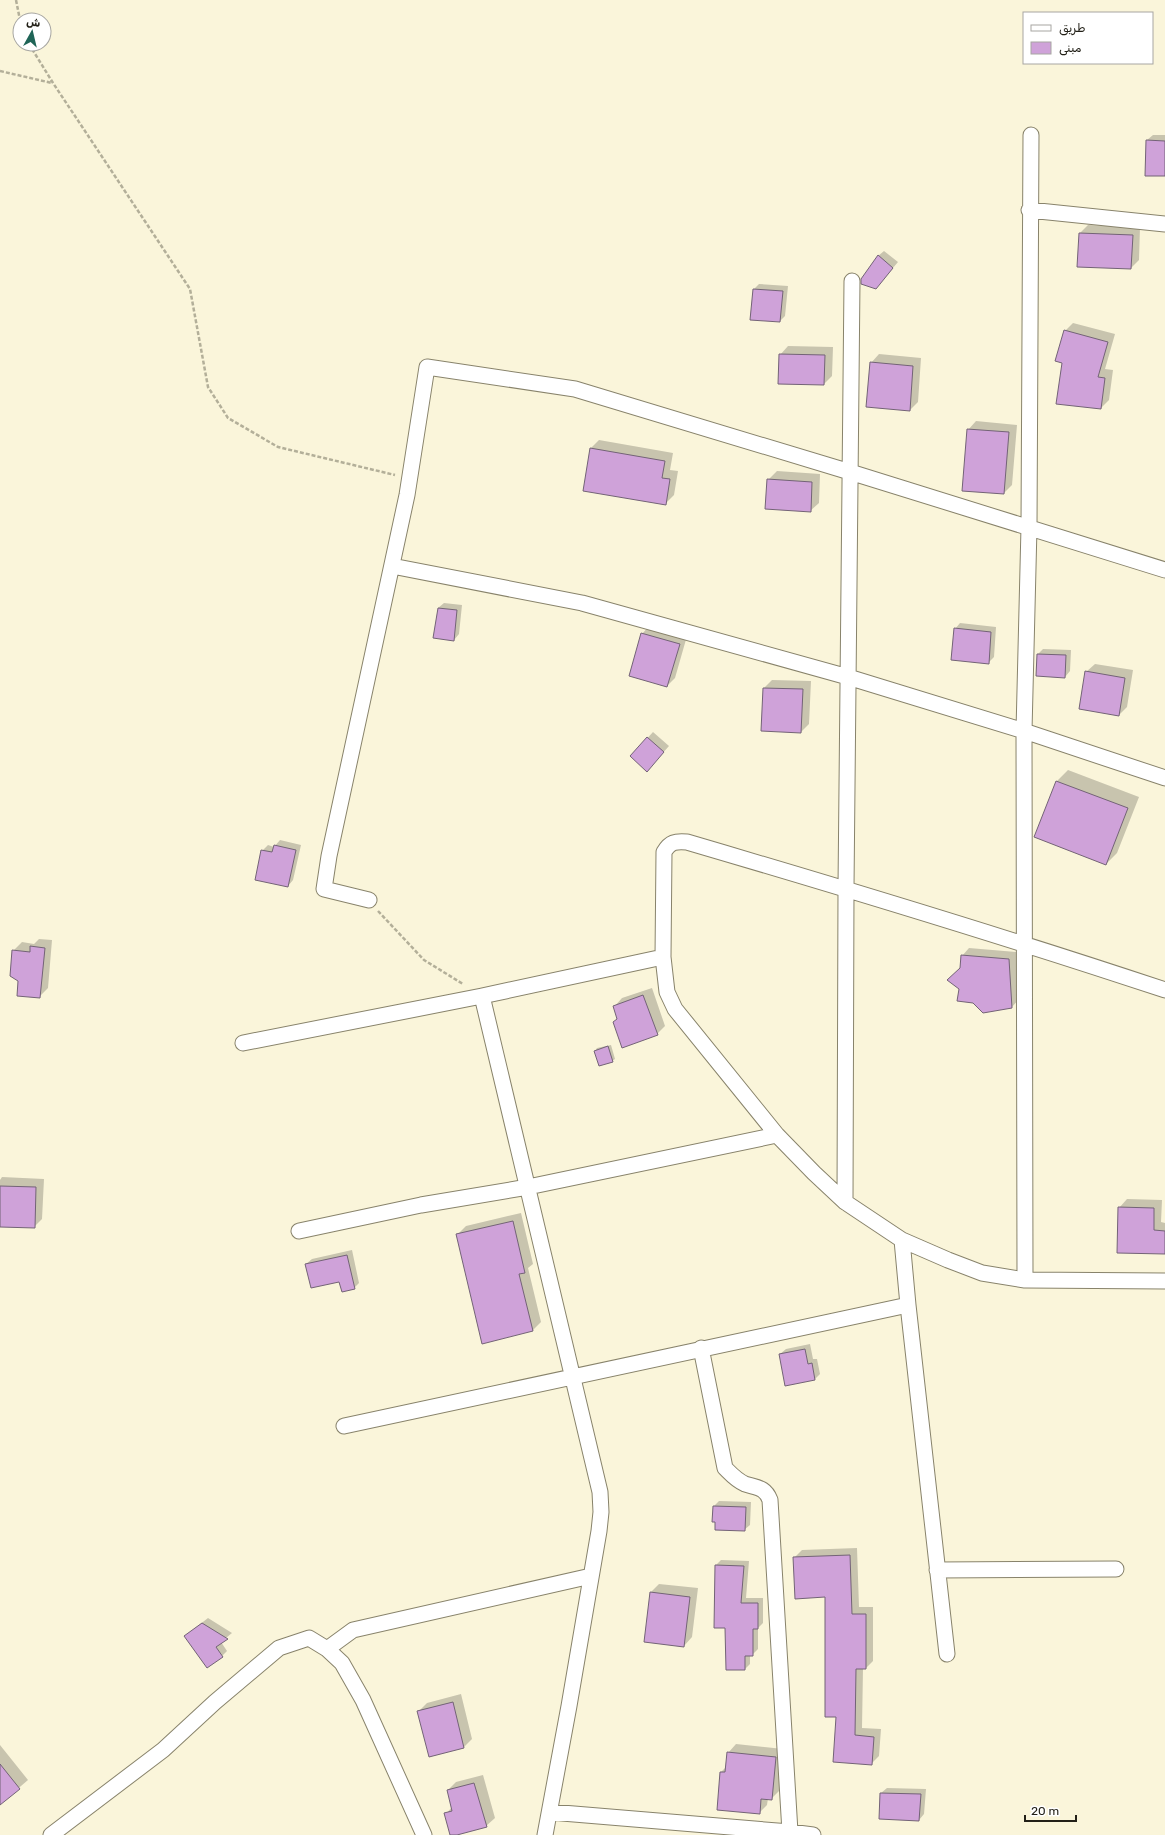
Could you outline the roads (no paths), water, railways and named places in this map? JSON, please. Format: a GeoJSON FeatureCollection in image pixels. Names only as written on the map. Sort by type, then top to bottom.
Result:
{"type":"FeatureCollection","features":[{"type":"Feature","properties":{"kind":"street"},"geometry":{"type":"LineString","coordinates":[[1026,1280],[1024,731],[1029,527],[1029,210],[1031,135]]}},
{"type":"Feature","properties":{"kind":"street"},"geometry":{"type":"LineString","coordinates":[[1029,210],[1165,224]]}},
{"type":"Feature","properties":{"kind":"street"},"geometry":{"type":"LineString","coordinates":[[845,1202],[846,888],[852,281]]}},
{"type":"Feature","properties":{"kind":"street"},"geometry":{"type":"LineString","coordinates":[[369,900],[324,889],[330,849],[407,495],[427,367],[575,389],[850,472],[1165,570]]}},
{"type":"Feature","properties":{"kind":"street"},"geometry":{"type":"LineString","coordinates":[[392,566],[582,603],[848,678],[1024,731],[1165,778]]}},
{"type":"Feature","properties":{"kind":"street"},"geometry":{"type":"LineString","coordinates":[[1165,990],[846,888],[687,842],[676,841],[668,845],[664,852],[663,957],[667,992],[675,1009],[777,1135],[845,1202],[902,1240],[982,1273],[1026,1280],[1165,1281]]}},
{"type":"Feature","properties":{"kind":"street"},"geometry":{"type":"LineString","coordinates":[[244,1043],[482,996],[663,957]]}},
{"type":"Feature","properties":{"kind":"street"},"geometry":{"type":"LineString","coordinates":[[482,996],[600,1492],[601,1512],[599,1531],[545,1835]]}},
{"type":"Feature","properties":{"kind":"street"},"geometry":{"type":"LineString","coordinates":[[299,1231],[421,1205],[528,1187],[777,1135]]}},
{"type":"Feature","properties":{"kind":"street"},"geometry":{"type":"LineString","coordinates":[[902,1240],[947,1654]]}},
{"type":"Feature","properties":{"kind":"street"},"geometry":{"type":"LineString","coordinates":[[344,1426],[572,1378],[701,1348],[908,1305]]}},
{"type":"Feature","properties":{"kind":"street"},"geometry":{"type":"LineString","coordinates":[[701,1348],[725,1468],[733,1477],[767,1492],[770,1500],[790,1834]]}},
{"type":"Feature","properties":{"kind":"street"},"geometry":{"type":"LineString","coordinates":[[937,1570],[1116,1569]]}},
{"type":"Feature","properties":{"kind":"street"},"geometry":{"type":"LineString","coordinates":[[327,1649],[353,1630],[591,1576]]}},
{"type":"Feature","properties":{"kind":"street"},"geometry":{"type":"LineString","coordinates":[[51,1835],[163,1750],[215,1702],[279,1648],[309,1638],[327,1649],[342,1663],[363,1700],[424,1835]]}},
{"type":"Feature","properties":{"kind":"street"},"geometry":{"type":"LineString","coordinates":[[550,1812],[813,1835]]}}]}
